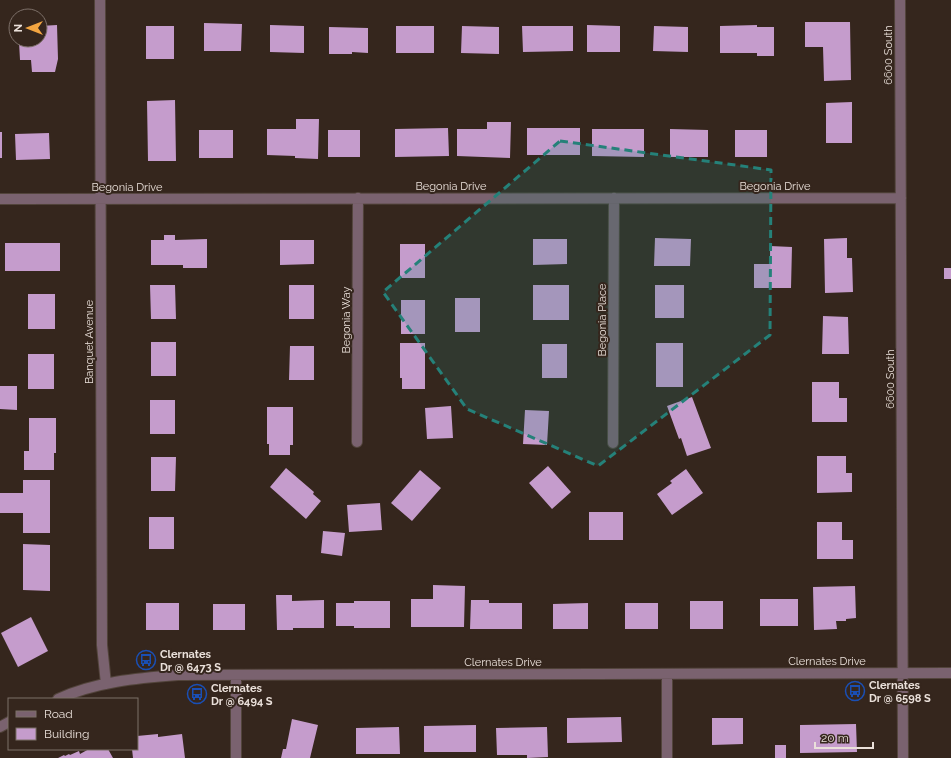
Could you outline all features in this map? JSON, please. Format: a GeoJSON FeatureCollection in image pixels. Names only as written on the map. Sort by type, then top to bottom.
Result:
{"type":"FeatureCollection","features":[{"type":"Feature","properties":{"kind":"street","name":"Banquet Avenue"},"geometry":{"type":"LineString","coordinates":[[100,0],[102,645],[106,684]]}},
{"type":"Feature","properties":{"kind":"street","name":"6600 South"},"geometry":{"type":"LineString","coordinates":[[900,0],[903,758]]}},
{"type":"Feature","properties":{"kind":"street","name":"Begonia Way"},"geometry":{"type":"LineString","coordinates":[[358,198],[358,442]]}},
{"type":"Feature","properties":{"kind":"street","name":"Begonia Place"},"geometry":{"type":"LineString","coordinates":[[613,443],[614,198]]}},
{"type":"Feature","properties":{"kind":"street","name":"Begonia Drive"},"geometry":{"type":"LineString","coordinates":[[0,199],[901,198]]}},
{"type":"Feature","properties":{"kind":"street","name":"Clernates Drive"},"geometry":{"type":"LineString","coordinates":[[60,698],[75,691],[106,684],[153,677],[236,674],[951,673]]}},
{"type":"Feature","properties":{"kind":"street"},"geometry":{"type":"LineString","coordinates":[[236,674],[236,758]]}},
{"type":"Feature","properties":{"kind":"street"},"geometry":{"type":"LineString","coordinates":[[667,674],[667,758]]}},
{"type":"Feature","properties":{"kind":"highlighted area"},"geometry":{"type":"Polygon","coordinates":[[[560,141],[771,170],[770,335],[598,466],[467,409],[383,292],[560,141]]]}},
{"type":"Feature","properties":{"kind":"building"},"geometry":{"type":"Polygon","coordinates":[[[805,22],[850,22],[851,80],[824,81],[823,47],[805,47],[805,22]]]}},
{"type":"Feature","properties":{"kind":"building"},"geometry":{"type":"Polygon","coordinates":[[[204,23],[242,24],[241,51],[204,51],[204,23]]]}},
{"type":"Feature","properties":{"kind":"building"},"geometry":{"type":"Polygon","coordinates":[[[57,25],[58,59],[55,72],[32,72],[31,60],[20,60],[19,48],[48,48],[48,26],[57,25]]]}},
{"type":"Feature","properties":{"kind":"building"},"geometry":{"type":"Polygon","coordinates":[[[270,25],[304,26],[304,53],[270,52],[270,25]]]}},
{"type":"Feature","properties":{"kind":"building"},"geometry":{"type":"Polygon","coordinates":[[[587,25],[620,26],[620,52],[587,52],[587,25]]]}},
{"type":"Feature","properties":{"kind":"building"},"geometry":{"type":"Polygon","coordinates":[[[757,25],[757,27],[774,27],[774,56],[757,56],[757,53],[720,53],[720,26],[757,25]]]}},
{"type":"Feature","properties":{"kind":"building"},"geometry":{"type":"Polygon","coordinates":[[[146,26],[174,26],[174,59],[146,59],[146,26]]]}},
{"type":"Feature","properties":{"kind":"building"},"geometry":{"type":"Polygon","coordinates":[[[396,26],[434,26],[434,53],[396,53],[396,26]]]}},
{"type":"Feature","properties":{"kind":"building"},"geometry":{"type":"Polygon","coordinates":[[[462,26],[499,27],[499,54],[461,53],[462,26]]]}},
{"type":"Feature","properties":{"kind":"building"},"geometry":{"type":"Polygon","coordinates":[[[522,26],[573,26],[573,51],[523,52],[522,26]]]}},
{"type":"Feature","properties":{"kind":"building"},"geometry":{"type":"Polygon","coordinates":[[[654,26],[688,27],[688,52],[653,51],[654,26]]]}},
{"type":"Feature","properties":{"kind":"building"},"geometry":{"type":"Polygon","coordinates":[[[329,27],[368,28],[368,53],[352,52],[352,54],[329,54],[329,27]]]}},
{"type":"Feature","properties":{"kind":"building"},"geometry":{"type":"Polygon","coordinates":[[[175,100],[176,161],[148,161],[147,101],[175,100]]]}},
{"type":"Feature","properties":{"kind":"building"},"geometry":{"type":"Polygon","coordinates":[[[852,102],[852,143],[826,143],[826,103],[852,102]]]}},
{"type":"Feature","properties":{"kind":"building"},"geometry":{"type":"Polygon","coordinates":[[[296,119],[319,119],[318,159],[267,155],[267,129],[296,129],[296,119]]]}},
{"type":"Feature","properties":{"kind":"building"},"geometry":{"type":"Polygon","coordinates":[[[487,122],[511,122],[510,158],[457,156],[457,129],[487,129],[487,122]]]}},
{"type":"Feature","properties":{"kind":"building"},"geometry":{"type":"Polygon","coordinates":[[[448,128],[449,156],[395,157],[395,129],[448,128]]]}},
{"type":"Feature","properties":{"kind":"building"},"geometry":{"type":"Polygon","coordinates":[[[527,128],[580,128],[580,155],[527,155],[527,128]]]}},
{"type":"Feature","properties":{"kind":"building"},"geometry":{"type":"Polygon","coordinates":[[[592,129],[644,129],[644,157],[592,156],[592,129]]]}},
{"type":"Feature","properties":{"kind":"building"},"geometry":{"type":"Polygon","coordinates":[[[670,129],[708,130],[708,157],[670,157],[670,129]]]}},
{"type":"Feature","properties":{"kind":"building"},"geometry":{"type":"Polygon","coordinates":[[[199,130],[233,130],[233,158],[199,158],[199,130]]]}},
{"type":"Feature","properties":{"kind":"building"},"geometry":{"type":"Polygon","coordinates":[[[328,130],[360,130],[360,157],[328,157],[328,130]]]}},
{"type":"Feature","properties":{"kind":"building"},"geometry":{"type":"Polygon","coordinates":[[[735,130],[767,130],[767,157],[735,157],[735,130]]]}},
{"type":"Feature","properties":{"kind":"building"},"geometry":{"type":"Polygon","coordinates":[[[0,132],[2,132],[2,158],[0,158],[0,132]]]}},
{"type":"Feature","properties":{"kind":"building"},"geometry":{"type":"Polygon","coordinates":[[[49,133],[50,159],[16,160],[15,134],[49,133]]]}},
{"type":"Feature","properties":{"kind":"building"},"geometry":{"type":"Polygon","coordinates":[[[164,235],[175,235],[175,240],[207,239],[207,268],[183,268],[183,265],[151,265],[151,240],[164,240],[164,235]]]}},
{"type":"Feature","properties":{"kind":"building"},"geometry":{"type":"Polygon","coordinates":[[[655,238],[691,239],[690,266],[654,266],[655,238]]]}},
{"type":"Feature","properties":{"kind":"building"},"geometry":{"type":"Polygon","coordinates":[[[847,238],[847,258],[852,258],[853,292],[825,293],[824,239],[847,238]]]}},
{"type":"Feature","properties":{"kind":"building"},"geometry":{"type":"Polygon","coordinates":[[[533,239],[567,239],[567,264],[533,265],[533,239]]]}},
{"type":"Feature","properties":{"kind":"building"},"geometry":{"type":"Polygon","coordinates":[[[280,240],[314,240],[314,264],[280,265],[280,240]]]}},
{"type":"Feature","properties":{"kind":"building"},"geometry":{"type":"Polygon","coordinates":[[[5,243],[60,243],[60,271],[5,271],[5,243]]]}},
{"type":"Feature","properties":{"kind":"building"},"geometry":{"type":"Polygon","coordinates":[[[400,244],[425,244],[425,278],[400,278],[400,244]]]}},
{"type":"Feature","properties":{"kind":"building"},"geometry":{"type":"Polygon","coordinates":[[[770,246],[792,247],[791,288],[754,288],[754,264],[770,264],[770,246]]]}},
{"type":"Feature","properties":{"kind":"building"},"geometry":{"type":"Polygon","coordinates":[[[944,268],[951,268],[951,279],[944,279],[944,268]]]}},
{"type":"Feature","properties":{"kind":"building"},"geometry":{"type":"Polygon","coordinates":[[[150,285],[175,285],[176,319],[151,319],[150,285]]]}},
{"type":"Feature","properties":{"kind":"building"},"geometry":{"type":"Polygon","coordinates":[[[289,285],[314,285],[314,319],[289,319],[289,285]]]}},
{"type":"Feature","properties":{"kind":"building"},"geometry":{"type":"Polygon","coordinates":[[[533,285],[569,285],[569,320],[533,320],[533,285]]]}},
{"type":"Feature","properties":{"kind":"building"},"geometry":{"type":"Polygon","coordinates":[[[655,285],[684,285],[684,318],[655,318],[655,285]]]}},
{"type":"Feature","properties":{"kind":"building"},"geometry":{"type":"Polygon","coordinates":[[[28,294],[55,294],[55,329],[28,329],[28,294]]]}},
{"type":"Feature","properties":{"kind":"building"},"geometry":{"type":"Polygon","coordinates":[[[455,298],[480,298],[480,332],[455,332],[455,298]]]}},
{"type":"Feature","properties":{"kind":"building"},"geometry":{"type":"Polygon","coordinates":[[[401,300],[425,300],[425,334],[401,334],[401,300]]]}},
{"type":"Feature","properties":{"kind":"building"},"geometry":{"type":"Polygon","coordinates":[[[823,316],[848,317],[849,354],[822,354],[823,316]]]}},
{"type":"Feature","properties":{"kind":"building"},"geometry":{"type":"Polygon","coordinates":[[[151,342],[176,342],[176,376],[151,376],[151,342]]]}},
{"type":"Feature","properties":{"kind":"building"},"geometry":{"type":"Polygon","coordinates":[[[400,343],[425,343],[425,389],[402,389],[402,378],[400,378],[400,343]]]}},
{"type":"Feature","properties":{"kind":"building"},"geometry":{"type":"Polygon","coordinates":[[[656,343],[683,343],[683,387],[656,387],[656,343]]]}},
{"type":"Feature","properties":{"kind":"building"},"geometry":{"type":"Polygon","coordinates":[[[542,344],[567,344],[567,378],[542,378],[542,344]]]}},
{"type":"Feature","properties":{"kind":"building"},"geometry":{"type":"Polygon","coordinates":[[[290,346],[314,346],[314,380],[289,380],[290,346]]]}},
{"type":"Feature","properties":{"kind":"building"},"geometry":{"type":"Polygon","coordinates":[[[28,354],[54,354],[54,389],[28,389],[28,354]]]}},
{"type":"Feature","properties":{"kind":"building"},"geometry":{"type":"Polygon","coordinates":[[[812,382],[839,382],[839,398],[847,398],[847,422],[812,422],[812,382]]]}},
{"type":"Feature","properties":{"kind":"building"},"geometry":{"type":"Polygon","coordinates":[[[0,386],[17,386],[17,410],[0,409],[0,386]]]}},
{"type":"Feature","properties":{"kind":"building"},"geometry":{"type":"Polygon","coordinates":[[[692,397],[711,448],[687,456],[667,406],[692,397]]]}},
{"type":"Feature","properties":{"kind":"building"},"geometry":{"type":"Polygon","coordinates":[[[150,400],[175,400],[175,434],[150,434],[150,400]]]}},
{"type":"Feature","properties":{"kind":"building"},"geometry":{"type":"Polygon","coordinates":[[[451,406],[453,438],[427,439],[425,408],[451,406]]]}},
{"type":"Feature","properties":{"kind":"building"},"geometry":{"type":"Polygon","coordinates":[[[267,407],[293,407],[293,445],[290,445],[290,455],[269,455],[269,444],[267,444],[267,407]]]}},
{"type":"Feature","properties":{"kind":"building"},"geometry":{"type":"Polygon","coordinates":[[[525,410],[549,411],[547,445],[523,444],[525,410]]]}},
{"type":"Feature","properties":{"kind":"building"},"geometry":{"type":"Polygon","coordinates":[[[29,418],[56,418],[56,453],[54,453],[54,470],[24,470],[24,451],[29,451],[29,418]]]}},
{"type":"Feature","properties":{"kind":"building"},"geometry":{"type":"Polygon","coordinates":[[[817,456],[846,456],[846,473],[852,473],[852,492],[817,493],[817,456]]]}},
{"type":"Feature","properties":{"kind":"building"},"geometry":{"type":"Polygon","coordinates":[[[151,457],[176,457],[175,491],[151,491],[151,457]]]}},
{"type":"Feature","properties":{"kind":"building"},"geometry":{"type":"Polygon","coordinates":[[[548,466],[571,492],[552,509],[529,483],[548,466]]]}},
{"type":"Feature","properties":{"kind":"building"},"geometry":{"type":"Polygon","coordinates":[[[286,468],[314,492],[313,494],[321,501],[306,519],[270,487],[286,468]]]}},
{"type":"Feature","properties":{"kind":"building"},"geometry":{"type":"Polygon","coordinates":[[[686,469],[703,493],[672,515],[657,494],[672,483],[670,481],[686,469]]]}},
{"type":"Feature","properties":{"kind":"building"},"geometry":{"type":"Polygon","coordinates":[[[420,470],[441,488],[412,521],[391,503],[420,470]]]}},
{"type":"Feature","properties":{"kind":"building"},"geometry":{"type":"Polygon","coordinates":[[[23,480],[50,480],[50,533],[23,533],[23,513],[0,513],[0,493],[23,493],[23,480]]]}},
{"type":"Feature","properties":{"kind":"building"},"geometry":{"type":"Polygon","coordinates":[[[380,503],[382,530],[349,532],[347,505],[380,503]]]}},
{"type":"Feature","properties":{"kind":"building"},"geometry":{"type":"Polygon","coordinates":[[[589,512],[623,512],[623,540],[589,540],[589,512]]]}},
{"type":"Feature","properties":{"kind":"building"},"geometry":{"type":"Polygon","coordinates":[[[149,517],[174,517],[174,549],[149,549],[149,517]]]}},
{"type":"Feature","properties":{"kind":"building"},"geometry":{"type":"Polygon","coordinates":[[[817,522],[842,522],[842,540],[853,540],[853,559],[817,559],[817,522]]]}},
{"type":"Feature","properties":{"kind":"building"},"geometry":{"type":"Polygon","coordinates":[[[323,531],[345,533],[342,556],[321,553],[323,531]]]}},
{"type":"Feature","properties":{"kind":"building"},"geometry":{"type":"Polygon","coordinates":[[[23,544],[50,545],[50,591],[23,590],[23,544]]]}},
{"type":"Feature","properties":{"kind":"building"},"geometry":{"type":"Polygon","coordinates":[[[433,585],[465,586],[464,627],[411,627],[411,599],[433,599],[433,585]]]}},
{"type":"Feature","properties":{"kind":"building"},"geometry":{"type":"Polygon","coordinates":[[[855,586],[856,618],[846,619],[846,621],[836,621],[837,629],[814,630],[813,587],[855,586]]]}},
{"type":"Feature","properties":{"kind":"building"},"geometry":{"type":"Polygon","coordinates":[[[276,595],[292,595],[292,601],[324,600],[324,628],[293,628],[293,630],[277,630],[276,595]]]}},
{"type":"Feature","properties":{"kind":"building"},"geometry":{"type":"Polygon","coordinates":[[[760,599],[798,599],[798,626],[760,626],[760,599]]]}},
{"type":"Feature","properties":{"kind":"building"},"geometry":{"type":"Polygon","coordinates":[[[471,600],[489,600],[489,603],[522,603],[522,629],[470,629],[471,600]]]}},
{"type":"Feature","properties":{"kind":"building"},"geometry":{"type":"Polygon","coordinates":[[[354,601],[390,601],[390,628],[354,628],[354,626],[336,626],[336,603],[354,603],[354,601]]]}},
{"type":"Feature","properties":{"kind":"building"},"geometry":{"type":"Polygon","coordinates":[[[690,601],[723,601],[723,629],[690,629],[690,601]]]}},
{"type":"Feature","properties":{"kind":"building"},"geometry":{"type":"Polygon","coordinates":[[[146,603],[179,603],[179,630],[146,630],[146,603]]]}},
{"type":"Feature","properties":{"kind":"building"},"geometry":{"type":"Polygon","coordinates":[[[588,603],[588,629],[553,629],[553,604],[588,603]]]}},
{"type":"Feature","properties":{"kind":"building"},"geometry":{"type":"Polygon","coordinates":[[[625,603],[658,603],[658,629],[625,629],[625,603]]]}},
{"type":"Feature","properties":{"kind":"building"},"geometry":{"type":"Polygon","coordinates":[[[213,604],[245,604],[245,630],[213,630],[213,604]]]}},
{"type":"Feature","properties":{"kind":"building"},"geometry":{"type":"Polygon","coordinates":[[[31,617],[48,651],[18,667],[1,633],[31,617]]]}},
{"type":"Feature","properties":{"kind":"building"},"geometry":{"type":"Polygon","coordinates":[[[621,717],[622,742],[567,743],[567,718],[621,717]]]}},
{"type":"Feature","properties":{"kind":"building"},"geometry":{"type":"Polygon","coordinates":[[[712,718],[743,718],[743,744],[712,745],[712,718]]]}},
{"type":"Feature","properties":{"kind":"building"},"geometry":{"type":"Polygon","coordinates":[[[292,719],[318,725],[310,758],[281,758],[283,749],[286,749],[292,719]]]}},
{"type":"Feature","properties":{"kind":"building"},"geometry":{"type":"Polygon","coordinates":[[[856,724],[857,752],[800,753],[800,725],[856,724]]]}},
{"type":"Feature","properties":{"kind":"building"},"geometry":{"type":"Polygon","coordinates":[[[476,725],[476,752],[424,752],[424,726],[476,725]]]}},
{"type":"Feature","properties":{"kind":"building"},"geometry":{"type":"Polygon","coordinates":[[[399,727],[400,754],[356,754],[356,728],[399,727]]]}},
{"type":"Feature","properties":{"kind":"building"},"geometry":{"type":"Polygon","coordinates":[[[547,727],[548,757],[527,758],[527,755],[497,755],[496,728],[547,727]]]}},
{"type":"Feature","properties":{"kind":"building"},"geometry":{"type":"Polygon","coordinates":[[[158,734],[158,737],[182,734],[185,758],[133,758],[132,750],[138,750],[138,736],[158,734]]]}},
{"type":"Feature","properties":{"kind":"building"},"geometry":{"type":"Polygon","coordinates":[[[775,745],[786,745],[786,758],[775,758],[775,745]]]}},
{"type":"Feature","properties":{"kind":"building"},"geometry":{"type":"Polygon","coordinates":[[[87,750],[109,750],[113,758],[58,758],[79,751],[80,754],[87,750]]]}},
{"type":"Feature","properties":{"kind":"place","name":"Clernates Dr @ 6473 S"},"geometry":{"type":"Point","coordinates":[146,660]}},
{"type":"Feature","properties":{"kind":"place","name":"Clernates Dr @ 6598 S"},"geometry":{"type":"Point","coordinates":[855,691]}},
{"type":"Feature","properties":{"kind":"place","name":"Clernates Dr @ 6494 S"},"geometry":{"type":"Point","coordinates":[197,694]}}]}
